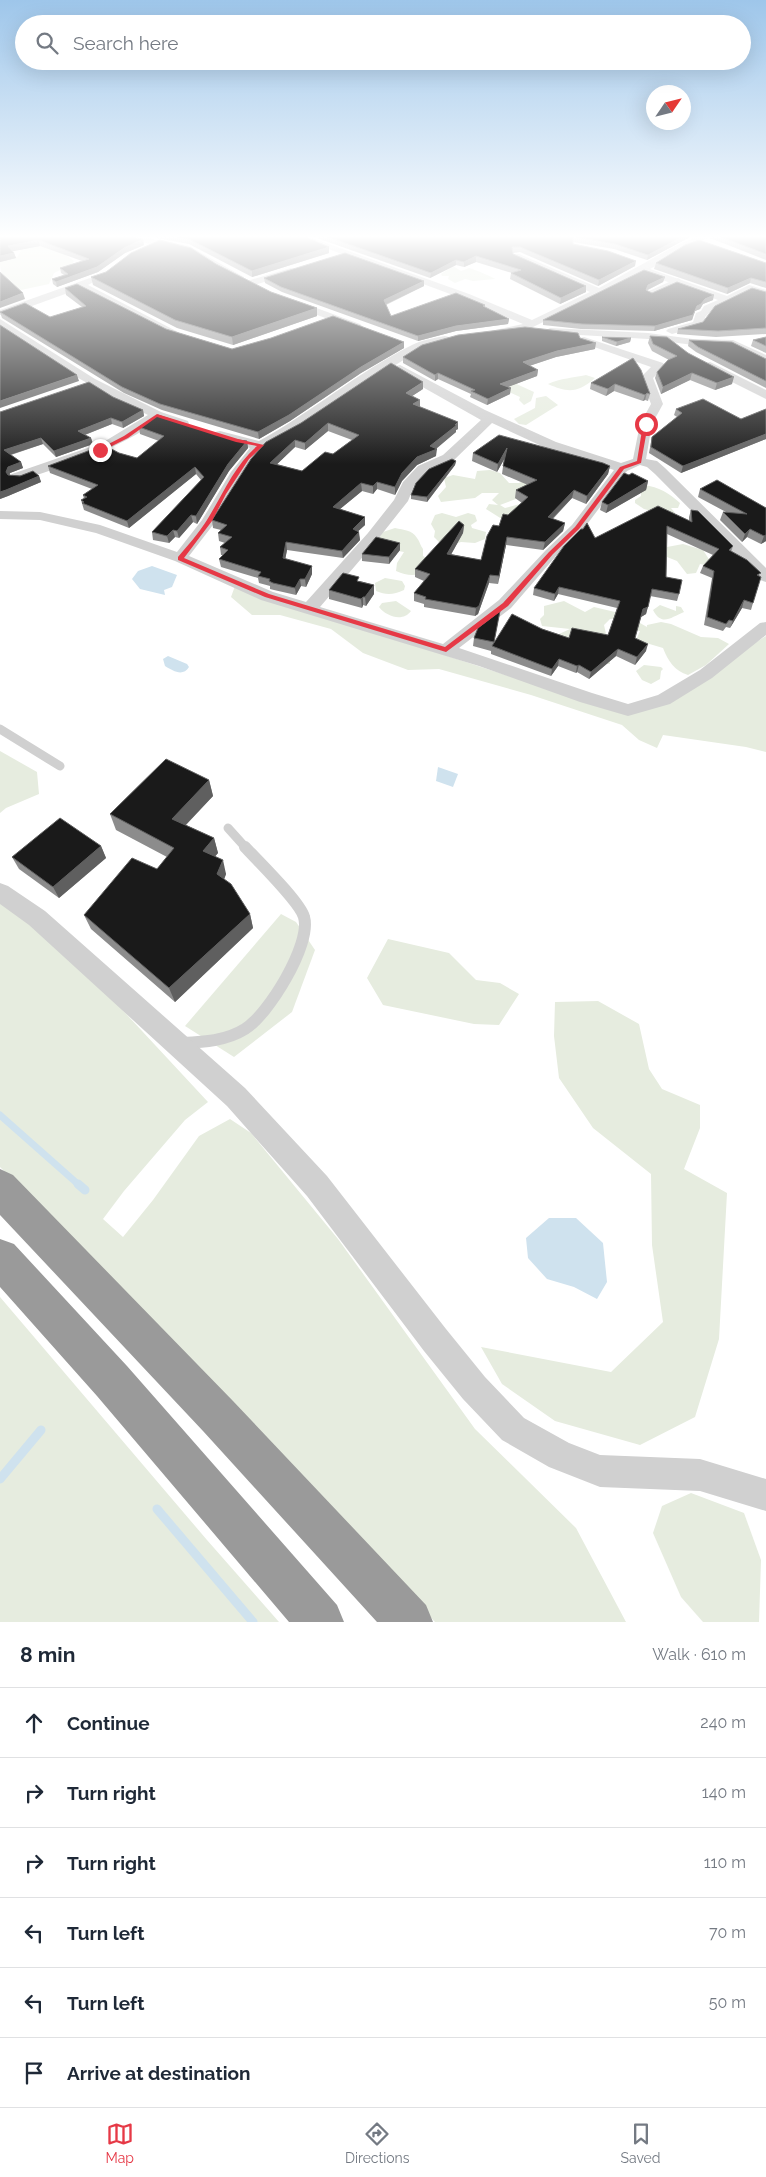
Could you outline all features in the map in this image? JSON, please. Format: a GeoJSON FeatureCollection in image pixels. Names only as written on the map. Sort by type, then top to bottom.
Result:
{"type":"FeatureCollection","features":[{"type":"Feature","properties":{"kind":"highway"},"geometry":{"type":"LineString","coordinates":[[0,1188],[218,1416],[409,1622]]}},
{"type":"Feature","properties":{"kind":"highway"},"geometry":{"type":"LineString","coordinates":[[0,1258],[112,1381],[320,1622]]}},
{"type":"Feature","properties":{"kind":"street"},"geometry":{"type":"LineString","coordinates":[[135,313],[154,324],[180,335]]}},
{"type":"Feature","properties":{"kind":"street"},"geometry":{"type":"LineString","coordinates":[[320,313],[365,330]]}},
{"type":"Feature","properties":{"kind":"street"},"geometry":{"type":"LineString","coordinates":[[500,313],[528,326],[558,332],[659,366],[647,377],[648,385],[654,394],[657,404],[646,424],[639,462]]}},
{"type":"Feature","properties":{"kind":"street"},"geometry":{"type":"LineString","coordinates":[[484,333],[528,326],[556,313]]}},
{"type":"Feature","properties":{"kind":"street"},"geometry":{"type":"LineString","coordinates":[[648,336],[697,324],[700,321],[700,315],[706,313]]}},
{"type":"Feature","properties":{"kind":"street"},"geometry":{"type":"LineString","coordinates":[[312,324],[331,317]]}},
{"type":"Feature","properties":{"kind":"street"},"geometry":{"type":"LineString","coordinates":[[0,322],[29,343],[91,382],[157,415],[238,441],[261,445]]}},
{"type":"Feature","properties":{"kind":"street"},"geometry":{"type":"LineString","coordinates":[[558,332],[648,336],[670,340],[733,343],[752,340]]}},
{"type":"Feature","properties":{"kind":"street"},"geometry":{"type":"LineString","coordinates":[[180,558],[209,521],[247,458],[261,445],[296,426],[417,347],[456,336]]}},
{"type":"Feature","properties":{"kind":"street"},"geometry":{"type":"LineString","coordinates":[[670,340],[695,358],[766,395]]}},
{"type":"Feature","properties":{"kind":"street"},"geometry":{"type":"LineString","coordinates":[[400,342],[417,347]]}},
{"type":"Feature","properties":{"kind":"street"},"geometry":{"type":"LineString","coordinates":[[733,343],[766,360]]}},
{"type":"Feature","properties":{"kind":"street"},"geometry":{"type":"LineString","coordinates":[[390,364],[481,413],[551,445],[622,468]]}},
{"type":"Feature","properties":{"kind":"street"},"geometry":{"type":"LineString","coordinates":[[74,388],[91,382]]}},
{"type":"Feature","properties":{"kind":"street"},"geometry":{"type":"LineString","coordinates":[[310,608],[373,536],[401,501],[408,485],[423,469],[448,458],[485,425],[488,419],[481,413]]}},
{"type":"Feature","properties":{"kind":"street"},"geometry":{"type":"LineString","coordinates":[[17,477],[112,445],[140,429],[157,415]]}},
{"type":"Feature","properties":{"kind":"street"},"geometry":{"type":"LineString","coordinates":[[446,650],[506,604],[551,553],[577,528],[622,468],[639,462],[652,464],[660,471],[766,577]]}},
{"type":"Feature","properties":{"kind":"street"},"geometry":{"type":"LineString","coordinates":[[0,515],[40,516],[87,525],[180,558],[267,596],[446,650],[586,698],[628,710],[664,700],[706,674],[766,628]]}},
{"type":"Feature","properties":{"kind":"street"},"geometry":{"type":"LineString","coordinates":[[0,892],[37,918],[236,1097],[317,1186],[435,1340],[474,1388],[513,1430],[560,1456],[600,1472],[700,1474],[766,1495]]}},
{"type":"Feature","properties":{"kind":"lane"},"geometry":{"type":"LineString","coordinates":[[0,729],[60,766]]}},
{"type":"Feature","properties":{"kind":"lane"},"geometry":{"type":"LineString","coordinates":[[176,1044],[201,1043],[223,1039],[252,1024],[270,1004],[293,963],[302,942],[306,923],[300,908],[228,828]]}},
{"type":"Feature","properties":{"kind":"shaded area"},"geometry":{"type":"Polygon","coordinates":[[[586,375],[595,378],[578,389],[561,389],[548,384],[562,379],[586,375]]]}},
{"type":"Feature","properties":{"kind":"shaded area"},"geometry":{"type":"Polygon","coordinates":[[[512,382],[534,392],[531,401],[524,405],[519,400],[520,397],[507,391],[503,385],[512,382]]]}},
{"type":"Feature","properties":{"kind":"shaded area"},"geometry":{"type":"Polygon","coordinates":[[[546,396],[558,405],[526,425],[519,424],[514,419],[535,408],[536,398],[546,396]]]}},
{"type":"Feature","properties":{"kind":"shaded area"},"geometry":{"type":"Polygon","coordinates":[[[490,470],[500,473],[509,483],[519,483],[527,479],[540,483],[526,495],[500,505],[505,508],[527,502],[505,521],[486,509],[489,504],[498,505],[492,500],[499,493],[482,493],[475,498],[441,502],[438,496],[446,487],[444,478],[453,475],[475,479],[477,471],[490,470]]]}},
{"type":"Feature","properties":{"kind":"shaded area"},"geometry":{"type":"Polygon","coordinates":[[[644,485],[664,491],[680,503],[678,508],[671,508],[675,513],[673,517],[644,509],[635,503],[635,500],[641,496],[641,490],[644,485]]]}},
{"type":"Feature","properties":{"kind":"shaded area"},"geometry":{"type":"Polygon","coordinates":[[[442,513],[456,517],[468,513],[475,515],[477,521],[471,525],[472,528],[486,532],[485,539],[475,543],[461,542],[449,546],[442,545],[434,537],[435,531],[431,524],[435,515],[442,513]]]}},
{"type":"Feature","properties":{"kind":"shaded area"},"geometry":{"type":"Polygon","coordinates":[[[395,528],[413,533],[423,549],[423,556],[440,565],[429,571],[413,575],[396,571],[397,563],[404,552],[392,550],[376,541],[383,532],[395,528]]]}},
{"type":"Feature","properties":{"kind":"shaded area"},"geometry":{"type":"Polygon","coordinates":[[[683,544],[703,550],[712,564],[710,566],[700,564],[696,573],[687,574],[677,561],[667,557],[667,547],[683,544]]]}},
{"type":"Feature","properties":{"kind":"shaded area"},"geometry":{"type":"Polygon","coordinates":[[[385,578],[402,581],[405,586],[404,590],[390,594],[376,591],[375,583],[385,578]]]}},
{"type":"Feature","properties":{"kind":"shaded area"},"geometry":{"type":"Polygon","coordinates":[[[235,586],[624,714],[737,654],[766,636],[766,752],[746,747],[663,735],[657,748],[639,740],[622,725],[531,695],[439,669],[408,670],[363,653],[331,629],[280,615],[252,615],[231,597],[235,586]]]}},
{"type":"Feature","properties":{"kind":"shaded area"},"geometry":{"type":"Polygon","coordinates":[[[396,601],[411,611],[404,616],[395,617],[379,607],[382,603],[396,601]]]}},
{"type":"Feature","properties":{"kind":"shaded area"},"geometry":{"type":"Polygon","coordinates":[[[564,601],[585,612],[594,607],[636,617],[640,623],[647,627],[647,625],[661,622],[671,624],[701,637],[718,638],[729,644],[706,665],[688,675],[672,665],[663,648],[636,640],[640,631],[633,630],[622,618],[610,619],[604,625],[609,647],[610,664],[594,664],[557,639],[559,634],[570,629],[542,626],[540,619],[544,615],[544,606],[564,601]]]}},
{"type":"Feature","properties":{"kind":"shaded area"},"geometry":{"type":"Polygon","coordinates":[[[660,605],[676,611],[676,606],[681,607],[684,612],[671,618],[663,619],[656,615],[653,610],[660,605]]]}},
{"type":"Feature","properties":{"kind":"shaded area"},"geometry":{"type":"Polygon","coordinates":[[[644,665],[661,667],[663,669],[660,679],[651,684],[642,680],[636,671],[644,665]]]}},
{"type":"Feature","properties":{"kind":"shaded area"},"geometry":{"type":"Polygon","coordinates":[[[0,751],[37,772],[39,794],[6,808],[0,813],[0,751]]]}},
{"type":"Feature","properties":{"kind":"shaded area"},"geometry":{"type":"Polygon","coordinates":[[[0,903],[27,918],[103,989],[208,1102],[185,1120],[124,1191],[103,1219],[123,1237],[153,1200],[199,1136],[230,1119],[251,1133],[338,1239],[475,1429],[576,1528],[626,1622],[435,1622],[163,1332],[0,1167],[0,903]]]}},
{"type":"Feature","properties":{"kind":"shaded area"},"geometry":{"type":"Polygon","coordinates":[[[281,914],[296,922],[315,950],[292,1012],[234,1057],[185,1026],[281,914]]]}},
{"type":"Feature","properties":{"kind":"shaded area"},"geometry":{"type":"Polygon","coordinates":[[[388,939],[449,953],[476,980],[500,983],[519,994],[499,1025],[474,1024],[383,1005],[367,978],[388,939]]]}},
{"type":"Feature","properties":{"kind":"shaded area"},"geometry":{"type":"Polygon","coordinates":[[[598,1001],[639,1024],[649,1069],[662,1089],[700,1105],[700,1128],[684,1169],[727,1193],[719,1339],[695,1417],[640,1445],[555,1421],[502,1384],[481,1347],[611,1372],[663,1322],[652,1245],[651,1174],[593,1128],[559,1078],[554,1036],[555,1002],[598,1001]]]}},
{"type":"Feature","properties":{"kind":"shaded area"},"geometry":{"type":"Polygon","coordinates":[[[0,1297],[207,1540],[279,1622],[0,1622],[0,1297]]]}},
{"type":"Feature","properties":{"kind":"shaded area"},"geometry":{"type":"Polygon","coordinates":[[[691,1493],[744,1513],[761,1560],[759,1622],[703,1622],[681,1597],[653,1533],[662,1506],[691,1493]]]}},
{"type":"Feature","properties":{"kind":"water"},"geometry":{"type":"Polygon","coordinates":[[[152,566],[177,575],[172,587],[164,590],[165,595],[140,589],[132,579],[138,571],[152,566]]]}},
{"type":"Feature","properties":{"kind":"water"},"geometry":{"type":"Polygon","coordinates":[[[168,656],[187,664],[189,667],[184,672],[171,670],[165,666],[163,659],[168,656]]]}},
{"type":"Feature","properties":{"kind":"water"},"geometry":{"type":"Polygon","coordinates":[[[438,767],[458,774],[453,787],[436,781],[438,767]]]}},
{"type":"Feature","properties":{"kind":"water"},"geometry":{"type":"Polygon","coordinates":[[[549,1218],[576,1218],[603,1243],[607,1282],[597,1299],[574,1287],[547,1279],[528,1258],[526,1238],[549,1218]]]}},
{"type":"Feature","properties":{"kind":"building"},"geometry":{"type":"Polygon","coordinates":[[[1,313],[42,313],[50,317],[64,313],[134,313],[166,329],[232,349],[271,338],[333,316],[404,342],[361,367],[289,415],[258,432],[160,404],[122,387],[1,313]]]}},
{"type":"Feature","properties":{"kind":"building"},"geometry":{"type":"Polygon","coordinates":[[[161,313],[303,313],[232,337],[175,320],[161,313]]]}},
{"type":"Feature","properties":{"kind":"building"},"geometry":{"type":"Polygon","coordinates":[[[353,313],[390,313],[391,316],[400,313],[496,313],[509,319],[456,326],[418,336],[353,313]]]}},
{"type":"Feature","properties":{"kind":"building"},"geometry":{"type":"Polygon","coordinates":[[[558,313],[694,313],[693,315],[655,326],[582,324],[543,320],[558,313]]]}},
{"type":"Feature","properties":{"kind":"building"},"geometry":{"type":"Polygon","coordinates":[[[710,313],[766,313],[766,328],[718,331],[678,329],[703,322],[710,313]]]}},
{"type":"Feature","properties":{"kind":"building"},"geometry":{"type":"Polygon","coordinates":[[[0,325],[77,375],[0,401],[0,325]]]}},
{"type":"Feature","properties":{"kind":"building"},"geometry":{"type":"Polygon","coordinates":[[[525,327],[578,333],[580,338],[596,343],[557,351],[523,362],[538,370],[500,384],[511,388],[488,399],[471,391],[475,390],[438,373],[435,375],[403,357],[422,345],[458,335],[525,327]]]}},
{"type":"Feature","properties":{"kind":"building"},"geometry":{"type":"Polygon","coordinates":[[[650,336],[667,337],[688,353],[734,377],[717,383],[692,373],[663,387],[657,372],[668,360],[677,356],[653,344],[650,336]]]}},
{"type":"Feature","properties":{"kind":"building"},"geometry":{"type":"Polygon","coordinates":[[[602,337],[631,338],[617,342],[602,337]]]}},
{"type":"Feature","properties":{"kind":"building"},"geometry":{"type":"Polygon","coordinates":[[[766,337],[766,346],[753,340],[766,337]]]}},
{"type":"Feature","properties":{"kind":"building"},"geometry":{"type":"Polygon","coordinates":[[[689,340],[732,342],[766,359],[766,381],[698,347],[689,340]]]}},
{"type":"Feature","properties":{"kind":"building"},"geometry":{"type":"Polygon","coordinates":[[[633,358],[641,370],[650,394],[647,393],[645,395],[615,384],[608,389],[591,383],[633,358]]]}},
{"type":"Feature","properties":{"kind":"building"},"geometry":{"type":"Polygon","coordinates":[[[391,363],[423,382],[406,393],[420,400],[413,404],[458,422],[455,425],[457,425],[430,446],[437,449],[417,457],[402,473],[395,487],[377,482],[373,486],[361,483],[333,507],[365,517],[353,529],[359,532],[342,551],[286,542],[283,558],[312,566],[305,579],[300,579],[295,588],[273,583],[269,581],[270,579],[258,576],[261,572],[219,559],[228,550],[220,547],[232,537],[218,533],[227,525],[212,520],[251,459],[266,442],[301,423],[391,363]],[[328,423],[305,443],[295,440],[270,463],[302,471],[325,452],[333,454],[359,435],[328,423]]]}},
{"type":"Feature","properties":{"kind":"building"},"geometry":{"type":"Polygon","coordinates":[[[89,382],[113,397],[143,410],[122,422],[111,418],[78,431],[91,438],[54,451],[41,438],[4,450],[21,462],[8,467],[6,472],[8,475],[20,476],[33,471],[39,476],[0,492],[0,412],[89,382]]]}},
{"type":"Feature","properties":{"kind":"building"},"geometry":{"type":"Polygon","coordinates":[[[703,399],[741,419],[766,409],[766,434],[683,466],[651,447],[652,437],[682,413],[676,409],[703,399]]]}},
{"type":"Feature","properties":{"kind":"building"},"geometry":{"type":"Polygon","coordinates":[[[158,415],[231,439],[247,441],[228,464],[196,516],[191,515],[177,531],[173,530],[167,536],[152,532],[204,477],[195,467],[127,521],[82,503],[84,502],[81,500],[87,497],[83,495],[98,485],[48,466],[104,445],[119,453],[137,458],[164,436],[139,427],[158,415]]]}},
{"type":"Feature","properties":{"kind":"building"},"geometry":{"type":"Polygon","coordinates":[[[499,435],[610,466],[587,496],[574,490],[548,517],[565,523],[545,542],[507,537],[499,576],[490,575],[479,606],[476,608],[425,599],[426,597],[414,593],[430,574],[415,569],[459,521],[464,525],[447,554],[481,560],[487,536],[493,525],[499,526],[503,514],[508,515],[528,497],[516,490],[537,480],[503,466],[507,448],[498,464],[473,453],[499,435]]]}},
{"type":"Feature","properties":{"kind":"building"},"geometry":{"type":"Polygon","coordinates":[[[452,459],[456,461],[427,497],[411,495],[416,483],[429,469],[452,459]]]}},
{"type":"Feature","properties":{"kind":"building"},"geometry":{"type":"Polygon","coordinates":[[[624,473],[629,475],[632,473],[648,481],[608,505],[602,502],[624,473]]]}},
{"type":"Feature","properties":{"kind":"building"},"geometry":{"type":"Polygon","coordinates":[[[717,480],[766,508],[766,535],[764,536],[750,529],[745,534],[723,512],[747,514],[700,489],[717,480]]]}},
{"type":"Feature","properties":{"kind":"building"},"geometry":{"type":"Polygon","coordinates":[[[658,506],[692,522],[691,510],[698,511],[733,546],[729,550],[747,560],[761,573],[757,575],[761,577],[753,603],[744,600],[733,621],[729,620],[726,624],[707,617],[714,571],[703,566],[719,549],[667,526],[666,577],[682,580],[679,594],[652,589],[648,607],[643,609],[635,638],[648,644],[637,657],[618,649],[591,672],[579,665],[577,666],[559,659],[552,669],[492,646],[512,614],[542,629],[569,638],[572,628],[608,635],[620,601],[559,587],[555,594],[534,588],[564,546],[587,523],[595,538],[658,506]]]}},
{"type":"Feature","properties":{"kind":"building"},"geometry":{"type":"Polygon","coordinates":[[[376,537],[400,543],[389,557],[362,554],[376,537]]]}},
{"type":"Feature","properties":{"kind":"building"},"geometry":{"type":"Polygon","coordinates":[[[343,573],[359,577],[357,581],[374,585],[365,597],[361,599],[329,590],[343,573]]]}},
{"type":"Feature","properties":{"kind":"building"},"geometry":{"type":"Polygon","coordinates":[[[500,611],[494,642],[474,638],[478,628],[500,611]]]}},
{"type":"Feature","properties":{"kind":"building"},"geometry":{"type":"Polygon","coordinates":[[[166,759],[209,780],[172,819],[214,838],[203,851],[223,860],[217,874],[231,884],[250,914],[169,988],[84,915],[132,858],[157,869],[174,848],[110,814],[166,759]]]}},
{"type":"Feature","properties":{"kind":"building"},"geometry":{"type":"Polygon","coordinates":[[[60,818],[101,846],[53,887],[12,857],[60,818]]]}},
{"type":"Feature","properties":{"kind":"waterway"},"geometry":{"type":"LineString","coordinates":[[0,1115],[79,1185]]}},
{"type":"Feature","properties":{"kind":"waterway"},"geometry":{"type":"LineString","coordinates":[[78,1184],[85,1190]]}},
{"type":"Feature","properties":{"kind":"waterway"},"geometry":{"type":"LineString","coordinates":[[0,1479],[41,1430]]}},
{"type":"Feature","properties":{"kind":"waterway"},"geometry":{"type":"LineString","coordinates":[[157,1509],[253,1622]]}},
{"type":"Feature","properties":{"kind":"route"},"geometry":{"type":"LineString","coordinates":[[100,450],[140,429],[157,415],[238,441],[261,445],[247,458],[209,521],[180,558],[267,596],[362,623],[446,650],[506,604],[551,553],[577,528],[622,468],[639,462],[646,424]]}}]}
